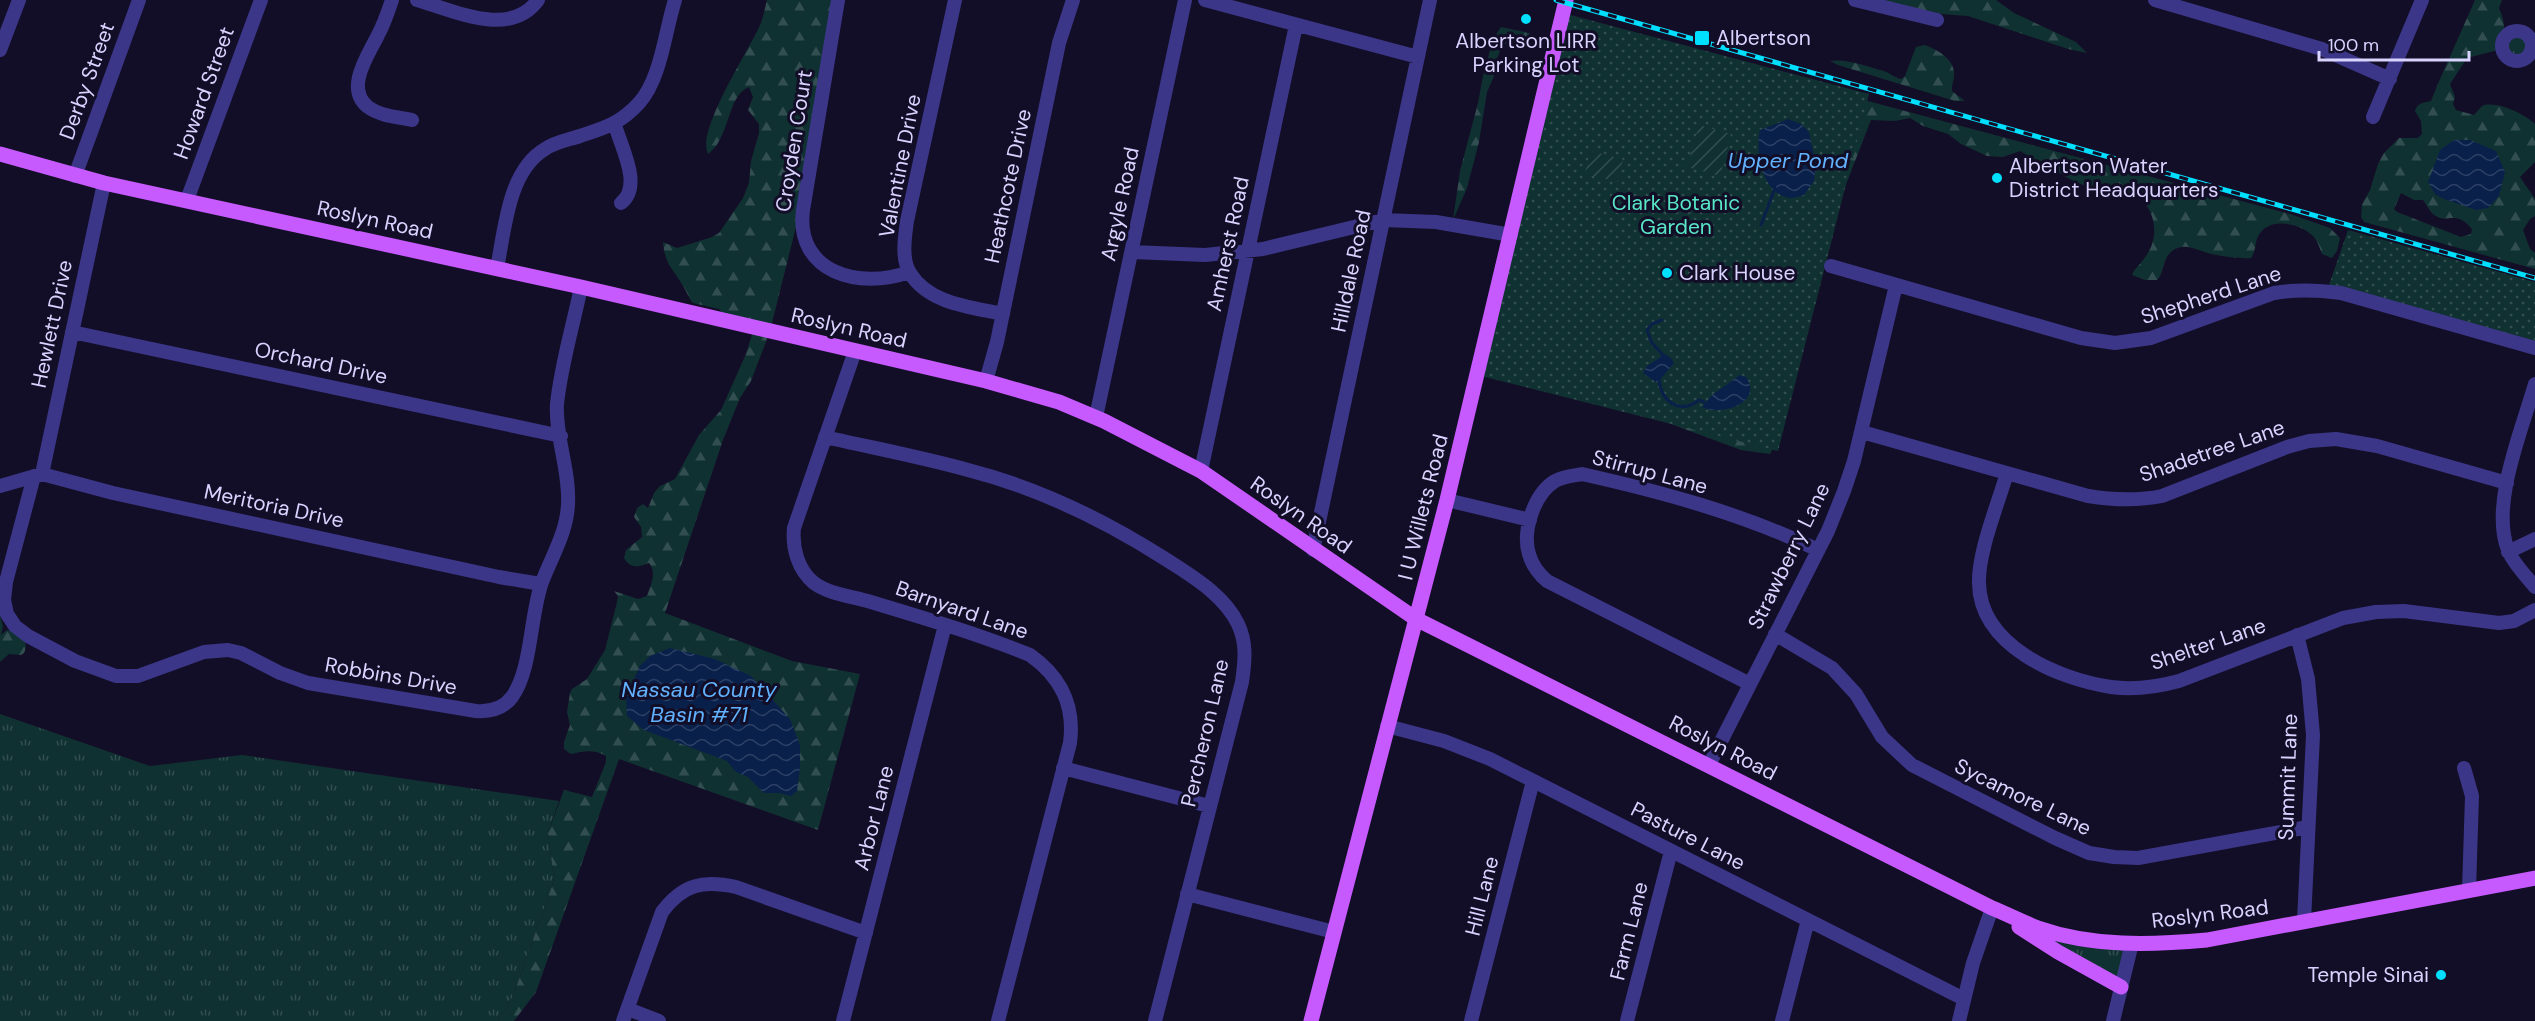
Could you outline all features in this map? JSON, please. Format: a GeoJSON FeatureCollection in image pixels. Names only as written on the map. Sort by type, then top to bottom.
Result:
{"type":"FeatureCollection","features":[{"type":"Feature","properties":{"kind":"main road","name":"I U Willets Road"},"geometry":{"type":"LineString","coordinates":[[1311,1021],[1447,500],[1566,0]]}},
{"type":"Feature","properties":{"kind":"main road","name":"Roslyn Road"},"geometry":{"type":"LineString","coordinates":[[0,154],[104,183],[581,287],[986,381],[1059,402],[1148,442],[1200,471],[1416,619],[1992,908],[2038,928],[2106,942],[2158,944],[2207,940],[2535,878]]}},
{"type":"Feature","properties":{"kind":"main road"},"geometry":{"type":"LineString","coordinates":[[1992,908],[2058,952],[2121,987]]}},
{"type":"Feature","properties":{"kind":"street"},"geometry":{"type":"LineString","coordinates":[[0,50],[18,0]]}},
{"type":"Feature","properties":{"kind":"street","name":"Derby Street"},"geometry":{"type":"LineString","coordinates":[[75,176],[139,0]]}},
{"type":"Feature","properties":{"kind":"street","name":"Howard Street"},"geometry":{"type":"LineString","coordinates":[[187,200],[261,0]]}},
{"type":"Feature","properties":{"kind":"street"},"geometry":{"type":"LineString","coordinates":[[392,0],[383,24],[361,67],[358,86],[363,102],[368,107],[387,115],[412,120]]}},
{"type":"Feature","properties":{"kind":"street"},"geometry":{"type":"LineString","coordinates":[[417,0],[485,20],[506,20],[515,17],[527,11],[538,0]]}},
{"type":"Feature","properties":{"kind":"street"},"geometry":{"type":"LineString","coordinates":[[497,268],[515,187],[528,162],[552,145],[615,125],[639,103],[648,90],[675,0]]}},
{"type":"Feature","properties":{"kind":"street","name":"Croyden Court"},"geometry":{"type":"LineString","coordinates":[[838,0],[803,210],[804,238],[818,261],[838,273],[883,280],[909,272]]}},
{"type":"Feature","properties":{"kind":"street","name":"Valentine Drive"},"geometry":{"type":"LineString","coordinates":[[909,272],[904,246],[907,221],[955,0]]}},
{"type":"Feature","properties":{"kind":"street","name":"Heathcote Drive"},"geometry":{"type":"LineString","coordinates":[[986,381],[1003,314],[1059,43],[1073,0]]}},
{"type":"Feature","properties":{"kind":"street","name":"Argyle Road"},"geometry":{"type":"LineString","coordinates":[[1096,417],[1185,0]]}},
{"type":"Feature","properties":{"kind":"street"},"geometry":{"type":"LineString","coordinates":[[1205,0],[1418,57]]}},
{"type":"Feature","properties":{"kind":"street","name":"Hilldale Road"},"geometry":{"type":"LineString","coordinates":[[1313,550],[1430,0]]}},
{"type":"Feature","properties":{"kind":"street"},"geometry":{"type":"LineString","coordinates":[[1855,0],[1937,20]]}},
{"type":"Feature","properties":{"kind":"street"},"geometry":{"type":"LineString","coordinates":[[2155,0],[2322,49],[2390,79]]}},
{"type":"Feature","properties":{"kind":"street"},"geometry":{"type":"LineString","coordinates":[[2373,117],[2422,0]]}},
{"type":"Feature","properties":{"kind":"street","name":"Amherst Road"},"geometry":{"type":"LineString","coordinates":[[1200,471],[1296,25]]}},
{"type":"Feature","properties":{"kind":"street"},"geometry":{"type":"LineString","coordinates":[[615,125],[632,185],[629,195],[621,203]]}},
{"type":"Feature","properties":{"kind":"street","name":"Hewlett Drive"},"geometry":{"type":"LineString","coordinates":[[38,475],[104,183]]}},
{"type":"Feature","properties":{"kind":"street"},"geometry":{"type":"LineString","coordinates":[[1132,252],[1205,255],[1248,250],[1309,240],[1383,220],[1436,222],[1510,235]]}},
{"type":"Feature","properties":{"kind":"street","name":"Shepherd Lane"},"geometry":{"type":"LineString","coordinates":[[1831,266],[2081,338],[2115,343],[2151,338],[2274,292],[2317,290],[2341,293],[2535,348]]}},
{"type":"Feature","properties":{"kind":"street"},"geometry":{"type":"LineString","coordinates":[[909,272],[936,296],[951,303],[1003,314]]}},
{"type":"Feature","properties":{"kind":"street","name":"Strawberry Lane"},"geometry":{"type":"LineString","coordinates":[[1709,765],[1818,550],[1845,491],[1862,432],[1896,285]]}},
{"type":"Feature","properties":{"kind":"street","name":"Robbins Drive"},"geometry":{"type":"LineString","coordinates":[[38,475],[6,582],[4,600],[7,614],[15,626],[28,636],[75,661],[116,676],[138,676],[204,652],[228,650],[241,653],[280,673],[308,683],[489,712],[503,706],[517,688],[523,673],[541,584],[563,531],[567,515],[567,477],[557,414],[558,397],[581,287]]}},
{"type":"Feature","properties":{"kind":"street","name":"Orchard Drive"},"geometry":{"type":"LineString","coordinates":[[72,332],[561,436]]}},
{"type":"Feature","properties":{"kind":"street","name":"Barnyard Lane"},"geometry":{"type":"LineString","coordinates":[[855,351],[794,528],[794,548],[803,570],[813,582],[833,592],[945,625],[1030,655],[1053,675],[1067,698],[1072,718],[1070,743],[998,1021]]}},
{"type":"Feature","properties":{"kind":"street"},"geometry":{"type":"LineString","coordinates":[[2535,384],[2507,483],[2501,516],[2508,552],[2535,587]]}},
{"type":"Feature","properties":{"kind":"street","name":"Shadetree Lane"},"geometry":{"type":"LineString","coordinates":[[1862,432],[2088,496],[2111,500],[2145,499],[2184,488],[2287,447],[2309,441],[2336,439],[2378,446],[2507,483]]}},
{"type":"Feature","properties":{"kind":"street","name":"Percheron Lane"},"geometry":{"type":"LineString","coordinates":[[825,437],[969,470],[1053,500],[1142,544],[1184,571],[1220,598],[1237,623],[1243,639],[1245,655],[1242,682],[1155,1021]]}},
{"type":"Feature","properties":{"kind":"street","name":"Shelter Lane"},"geometry":{"type":"LineString","coordinates":[[2007,473],[1982,560],[1979,582],[1981,600],[1991,624],[2004,640],[2018,651],[2079,680],[2112,687],[2134,688],[2179,681],[2343,618],[2376,612],[2404,611],[2499,623],[2514,621],[2535,610]]}},
{"type":"Feature","properties":{"kind":"street","name":"Stirrup Lane"},"geometry":{"type":"LineString","coordinates":[[1750,684],[1547,581],[1539,574],[1529,554],[1530,520],[1538,500],[1547,488],[1563,477],[1582,474],[1746,519],[1777,530],[1818,550]]}},
{"type":"Feature","properties":{"kind":"street"},"geometry":{"type":"LineString","coordinates":[[0,486],[38,475]]}},
{"type":"Feature","properties":{"kind":"street","name":"Meritoria Drive"},"geometry":{"type":"LineString","coordinates":[[38,475],[124,496],[499,577],[541,584]]}},
{"type":"Feature","properties":{"kind":"street"},"geometry":{"type":"LineString","coordinates":[[1447,500],[1530,520]]}},
{"type":"Feature","properties":{"kind":"street"},"geometry":{"type":"LineString","coordinates":[[2508,552],[2535,539]]}},
{"type":"Feature","properties":{"kind":"street","name":"Arbor Lane"},"geometry":{"type":"LineString","coordinates":[[843,1021],[945,625]]}},
{"type":"Feature","properties":{"kind":"street","name":"Sycamore Lane"},"geometry":{"type":"LineString","coordinates":[[1775,634],[1832,668],[1856,694],[1882,737],[1912,765],[2089,853],[2114,858],[2138,858],[2308,827]]}},
{"type":"Feature","properties":{"kind":"street","name":"Summit Lane"},"geometry":{"type":"LineString","coordinates":[[2297,635],[2312,706],[2313,735],[2304,921]]}},
{"type":"Feature","properties":{"kind":"street","name":"Pasture Lane"},"geometry":{"type":"LineString","coordinates":[[1387,726],[1465,748],[1964,999]]}},
{"type":"Feature","properties":{"kind":"street"},"geometry":{"type":"LineString","coordinates":[[1063,768],[1209,806]]}},
{"type":"Feature","properties":{"kind":"street"},"geometry":{"type":"LineString","coordinates":[[2464,768],[2472,796],[2469,890]]}},
{"type":"Feature","properties":{"kind":"street","name":"Hill Lane"},"geometry":{"type":"LineString","coordinates":[[1471,1021],[1533,781]]}},
{"type":"Feature","properties":{"kind":"street","name":"Farm Lane"},"geometry":{"type":"LineString","coordinates":[[1627,1021],[1671,851]]}},
{"type":"Feature","properties":{"kind":"street"},"geometry":{"type":"LineString","coordinates":[[659,1021],[625,1015],[662,912],[672,899],[695,886],[716,883],[736,887],[866,933]]}},
{"type":"Feature","properties":{"kind":"street"},"geometry":{"type":"LineString","coordinates":[[1187,894],[1334,932]]}},
{"type":"Feature","properties":{"kind":"street"},"geometry":{"type":"LineString","coordinates":[[1959,1021],[1973,963],[1992,908]]}},
{"type":"Feature","properties":{"kind":"street"},"geometry":{"type":"LineString","coordinates":[[1782,1021],[1808,920]]}},
{"type":"Feature","properties":{"kind":"street"},"geometry":{"type":"LineString","coordinates":[[2113,1021],[2132,943]]}},
{"type":"Feature","properties":{"kind":"green space"},"geometry":{"type":"Polygon","coordinates":[[[767,0],[835,0],[799,215],[770,331],[751,381],[740,398],[723,440],[665,613],[792,661],[860,674],[818,830],[619,759],[536,992],[514,1021],[498,1021],[513,996],[554,880],[548,833],[564,790],[592,797],[606,762],[606,756],[597,752],[585,751],[571,754],[564,749],[570,725],[567,712],[572,689],[587,679],[605,650],[618,596],[614,591],[638,599],[647,596],[653,575],[649,563],[635,566],[629,564],[624,558],[626,550],[642,537],[641,527],[634,517],[637,508],[643,504],[648,508],[654,493],[660,486],[675,479],[699,435],[721,410],[746,354],[754,328],[729,321],[719,309],[693,303],[667,261],[663,242],[677,248],[712,237],[719,233],[743,198],[749,183],[751,161],[759,133],[759,124],[748,110],[753,97],[749,87],[736,99],[721,138],[708,154],[706,143],[710,127],[726,89],[761,23],[767,0]]]}},
{"type":"Feature","properties":{"kind":"green space"},"geometry":{"type":"Polygon","coordinates":[[[1879,0],[1996,0],[2014,13],[2076,42],[2087,53],[2068,49],[1968,16],[1927,13],[1879,0]]]}},
{"type":"Feature","properties":{"kind":"green space"},"geometry":{"type":"Polygon","coordinates":[[[2475,0],[2502,0],[2499,8],[2504,25],[2502,49],[2467,58],[2450,84],[2455,97],[2453,104],[2456,110],[2474,115],[2482,106],[2502,106],[2517,112],[2535,124],[2535,162],[2520,177],[2535,199],[2535,216],[2530,219],[2523,230],[2530,249],[2535,253],[2535,269],[2364,222],[2361,217],[2362,204],[2370,190],[2384,153],[2399,138],[2418,138],[2422,134],[2421,121],[2415,111],[2419,104],[2431,101],[2475,0]],[[2401,193],[2394,209],[2461,237],[2471,234],[2472,229],[2461,220],[2440,218],[2432,213],[2423,200],[2414,200],[2401,193]]]}},
{"type":"Feature","properties":{"kind":"green space","name":"Clark Botanic Garden"},"geometry":{"type":"Polygon","coordinates":[[[1563,13],[1869,94],[1778,451],[1477,375],[1563,13]]]}},
{"type":"Feature","properties":{"kind":"green space"},"geometry":{"type":"Polygon","coordinates":[[[1501,27],[1529,33],[1534,37],[1527,40],[1512,38],[1501,49],[1497,58],[1494,76],[1487,92],[1479,142],[1467,188],[1453,220],[1460,171],[1483,76],[1493,39],[1501,27]]]}},
{"type":"Feature","properties":{"kind":"green space"},"geometry":{"type":"Polygon","coordinates":[[[2517,31],[2527,36],[2532,46],[2527,56],[2517,61],[2507,56],[2502,46],[2507,36],[2517,31]]]}},
{"type":"Feature","properties":{"kind":"green space"},"geometry":{"type":"Polygon","coordinates":[[[1925,45],[1949,60],[1954,70],[1952,91],[1965,101],[1955,101],[1830,61],[1857,63],[1901,79],[1905,76],[1916,47],[1925,45]]]}},
{"type":"Feature","properties":{"kind":"green space"},"geometry":{"type":"Polygon","coordinates":[[[1864,100],[2290,214],[2330,228],[2340,238],[2337,251],[2332,258],[2322,254],[2309,232],[2288,224],[2273,225],[2266,227],[2259,235],[2251,258],[2223,256],[2190,247],[2181,247],[2169,254],[2157,280],[2145,280],[2132,275],[2152,244],[2154,227],[2150,211],[2139,196],[2079,184],[2020,151],[2003,157],[1987,156],[1961,144],[1948,134],[1923,126],[1910,118],[1895,121],[1871,120],[1838,205],[1778,439],[1770,454],[1741,450],[1509,364],[1864,100]]]}},
{"type":"Feature","properties":{"kind":"green space"},"geometry":{"type":"Polygon","coordinates":[[[1699,125],[1731,134],[1720,176],[1687,167],[1699,125]]]}},
{"type":"Feature","properties":{"kind":"green space"},"geometry":{"type":"Polygon","coordinates":[[[1590,151],[1623,159],[1618,182],[1585,174],[1590,151]]]}},
{"type":"Feature","properties":{"kind":"green space"},"geometry":{"type":"Polygon","coordinates":[[[2348,230],[2535,282],[2535,348],[2327,291],[2348,230]]]}},
{"type":"Feature","properties":{"kind":"green space"},"geometry":{"type":"Polygon","coordinates":[[[0,615],[3,626],[1,635],[7,630],[11,631],[19,635],[26,644],[24,653],[9,654],[0,662],[0,615]]]}},
{"type":"Feature","properties":{"kind":"green space"},"geometry":{"type":"Polygon","coordinates":[[[0,714],[150,766],[242,755],[559,801],[548,833],[554,880],[513,996],[498,1021],[0,1021],[0,714]]]}},
{"type":"Feature","properties":{"kind":"green space"},"geometry":{"type":"Polygon","coordinates":[[[2039,928],[2132,943],[2121,987],[2058,952],[2039,928]]]}},
{"type":"Feature","properties":{"kind":"water","name":"Upper Pond"},"geometry":{"type":"Polygon","coordinates":[[[1788,119],[1801,124],[1809,132],[1816,166],[1814,181],[1804,195],[1790,198],[1780,195],[1767,181],[1759,149],[1760,130],[1788,119]]]}},
{"type":"Feature","properties":{"kind":"water"},"geometry":{"type":"Polygon","coordinates":[[[2454,140],[2470,140],[2496,151],[2505,172],[2499,196],[2488,208],[2476,210],[2444,199],[2435,194],[2428,182],[2440,150],[2454,140]]]}},
{"type":"Feature","properties":{"kind":"water"},"geometry":{"type":"Polygon","coordinates":[[[1665,354],[1674,363],[1657,383],[1643,373],[1647,366],[1665,354]]]}},
{"type":"Feature","properties":{"kind":"water"},"geometry":{"type":"Polygon","coordinates":[[[1740,375],[1746,377],[1750,386],[1745,401],[1729,409],[1710,410],[1702,407],[1712,395],[1740,375]]]}},
{"type":"Feature","properties":{"kind":"water","name":"Nassau County Basin #71"},"geometry":{"type":"Polygon","coordinates":[[[670,648],[715,659],[751,676],[790,719],[800,745],[797,791],[791,796],[764,793],[748,777],[736,772],[727,761],[644,730],[627,716],[626,697],[640,666],[650,656],[670,648]]]}},
{"type":"Feature","properties":{"kind":"waterway"},"geometry":{"type":"LineString","coordinates":[[1761,225],[1775,188]]}},
{"type":"Feature","properties":{"kind":"waterway"},"geometry":{"type":"LineString","coordinates":[[1662,320],[1652,324],[1647,330],[1652,343],[1663,355],[1662,358]]}},
{"type":"Feature","properties":{"kind":"waterway"},"geometry":{"type":"LineString","coordinates":[[1659,379],[1663,394],[1673,404],[1685,406],[1699,400],[1704,402]]}},
{"type":"Feature","properties":{"kind":"railway"},"geometry":{"type":"LineString","coordinates":[[1556,0],[2535,278]]}},
{"type":"Feature","properties":{"kind":"place","name":"Albertson LIRR Parking Lot"},"geometry":{"type":"Point","coordinates":[1526,19]}},
{"type":"Feature","properties":{"kind":"place","name":"Albertson"},"geometry":{"type":"Point","coordinates":[1702,38]}},
{"type":"Feature","properties":{"kind":"place","name":"Albertson Water District Headquarters"},"geometry":{"type":"Point","coordinates":[1997,178]}},
{"type":"Feature","properties":{"kind":"place","name":"Clark House"},"geometry":{"type":"Point","coordinates":[1667,273]}},
{"type":"Feature","properties":{"kind":"place","name":"Temple Sinai"},"geometry":{"type":"Point","coordinates":[2441,975]}}]}
